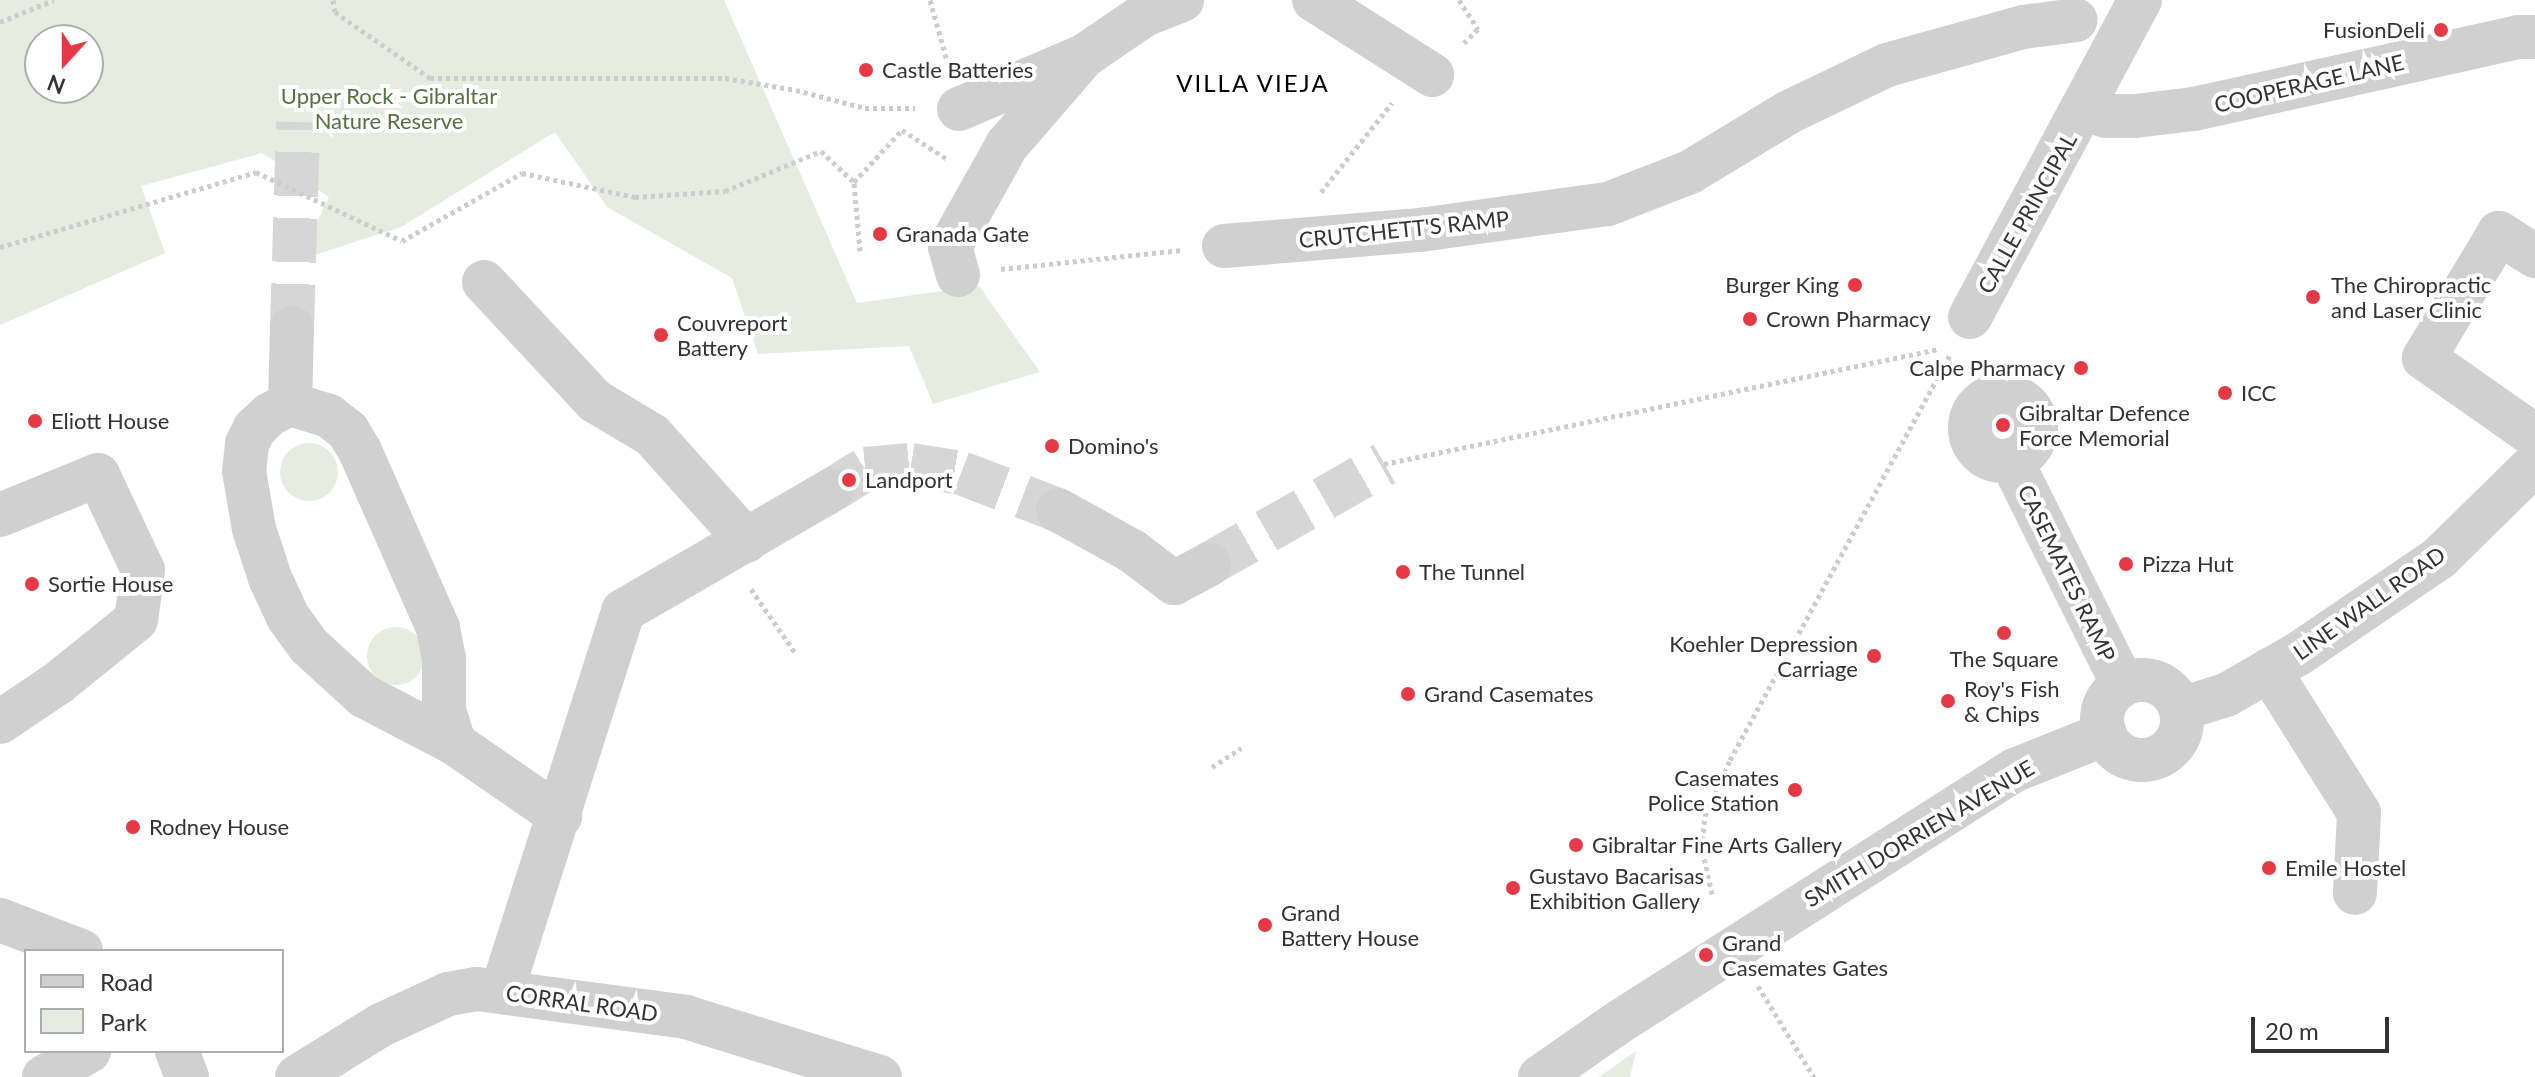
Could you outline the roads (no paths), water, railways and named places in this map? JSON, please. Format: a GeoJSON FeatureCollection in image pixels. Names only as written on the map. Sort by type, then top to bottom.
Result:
{"type":"FeatureCollection","features":[{"type":"Feature","properties":{"kind":"street"},"geometry":{"type":"LineString","coordinates":[[959,109],[1084,56],[1144,15],[1182,0]]}},
{"type":"Feature","properties":{"kind":"street"},"geometry":{"type":"LineString","coordinates":[[1314,0],[1432,75]]}},
{"type":"Feature","properties":{"kind":"street","name":"CALLE PRINCIPAL"},"geometry":{"type":"LineString","coordinates":[[1970,317],[2140,0]]}},
{"type":"Feature","properties":{"kind":"street"},"geometry":{"type":"LineString","coordinates":[[2064,10],[2112,53]]}},
{"type":"Feature","properties":{"kind":"street","name":"CRUTCHETT'S RAMP"},"geometry":{"type":"LineString","coordinates":[[1224,246],[1420,230],[1608,204],[1690,172],[1789,112],[1887,65],[2023,27],[2064,10]]}},
{"type":"Feature","properties":{"kind":"street","name":"COOPERAGE LANE"},"geometry":{"type":"LineString","coordinates":[[2083,109],[2106,116],[2135,116],[2194,109],[2518,37],[2535,37]]}},
{"type":"Feature","properties":{"kind":"street"},"geometry":{"type":"LineString","coordinates":[[958,275],[950,247],[1007,145],[1084,56]]}},
{"type":"Feature","properties":{"kind":"street"},"geometry":{"type":"LineString","coordinates":[[2535,256],[2499,233],[2424,358],[2535,436]]}},
{"type":"Feature","properties":{"kind":"street"},"geometry":{"type":"LineString","coordinates":[[484,282],[595,401],[652,435],[737,546]]}},
{"type":"Feature","properties":{"kind":"street"},"geometry":{"type":"LineString","coordinates":[[290,404],[292,328]]}},
{"type":"Feature","properties":{"kind":"street"},"geometry":{"type":"LineString","coordinates":[[454,743],[444,710],[438,628],[360,451],[348,431],[329,416],[290,404],[263,421],[247,444],[244,471],[254,529],[270,578],[288,617],[308,645],[364,696],[454,743],[560,816]]}},
{"type":"Feature","properties":{"kind":"street","name":"CASEMATES RAMP"},"geometry":{"type":"LineString","coordinates":[[2011,460],[2123,685]]}},
{"type":"Feature","properties":{"kind":"street","name":"LINE WALL ROAD"},"geometry":{"type":"LineString","coordinates":[[2181,709],[2226,695],[2269,670],[2439,558],[2535,464]]}},
{"type":"Feature","properties":{"kind":"street"},"geometry":{"type":"LineString","coordinates":[[0,515],[98,475],[143,570],[136,620],[58,683],[0,722]]}},
{"type":"Feature","properties":{"kind":"street"},"geometry":{"type":"LineString","coordinates":[[502,991],[623,611],[832,490]]}},
{"type":"Feature","properties":{"kind":"street"},"geometry":{"type":"LineString","coordinates":[[1058,510],[1132,551],[1174,583],[1209,564]]}},
{"type":"Feature","properties":{"kind":"street"},"geometry":{"type":"LineString","coordinates":[[2269,670],[2359,813],[2355,893]]}},
{"type":"Feature","properties":{"kind":"street"},"geometry":{"type":"LineString","coordinates":[[364,696],[387,703],[417,705],[432,698],[444,678]]}},
{"type":"Feature","properties":{"kind":"street"},"geometry":{"type":"LineString","coordinates":[[2146,680],[2158,683],[2176,698],[2181,709],[2179,735],[2161,755],[2135,759],[2122,754],[2105,734],[2105,706],[2123,685],[2146,680]]}},
{"type":"Feature","properties":{"kind":"street","name":"SMITH DORRIEN AVENUE"},"geometry":{"type":"LineString","coordinates":[[1540,1077],[1619,1022],[2015,770],[2105,734]]}},
{"type":"Feature","properties":{"kind":"street"},"geometry":{"type":"LineString","coordinates":[[0,920],[76,949]]}},
{"type":"Feature","properties":{"kind":"street","name":"CORRAL ROAD"},"geometry":{"type":"LineString","coordinates":[[297,1077],[381,1025],[448,994],[477,989],[686,1017],[880,1077]]}},
{"type":"Feature","properties":{"kind":"street"},"geometry":{"type":"LineString","coordinates":[[44,1077],[86,1053]]}},
{"type":"Feature","properties":{"kind":"street"},"geometry":{"type":"LineString","coordinates":[[178,1053],[187,1077]]}},
{"type":"Feature","properties":{"kind":"tunnel"},"geometry":{"type":"LineString","coordinates":[[292,328],[298,122]]}},
{"type":"Feature","properties":{"kind":"tunnel"},"geometry":{"type":"LineString","coordinates":[[1209,564],[1384,464]]}},
{"type":"Feature","properties":{"kind":"tunnel"},"geometry":{"type":"LineString","coordinates":[[832,490],[865,469],[911,465],[961,473],[1058,510]]}},
{"type":"Feature","properties":{"kind":"place","name":"FusionDeli"},"geometry":{"type":"Point","coordinates":[2441,30]}},
{"type":"Feature","properties":{"kind":"place","name":"Castle Batteries"},"geometry":{"type":"Point","coordinates":[866,70]}},
{"type":"Feature","properties":{"kind":"place","name":"Granada Gate"},"geometry":{"type":"Point","coordinates":[880,234]}},
{"type":"Feature","properties":{"kind":"place","name":"Burger King"},"geometry":{"type":"Point","coordinates":[1855,285]}},
{"type":"Feature","properties":{"kind":"place","name":"The Chiropractic and Laser Clinic"},"geometry":{"type":"Point","coordinates":[2313,297]}},
{"type":"Feature","properties":{"kind":"place","name":"Crown Pharmacy"},"geometry":{"type":"Point","coordinates":[1750,319]}},
{"type":"Feature","properties":{"kind":"place","name":"Couvreport Battery"},"geometry":{"type":"Point","coordinates":[661,335]}},
{"type":"Feature","properties":{"kind":"place","name":"Calpe Pharmacy"},"geometry":{"type":"Point","coordinates":[2081,368]}},
{"type":"Feature","properties":{"kind":"place","name":"ICC"},"geometry":{"type":"Point","coordinates":[2225,393]}},
{"type":"Feature","properties":{"kind":"place","name":"Eliott House"},"geometry":{"type":"Point","coordinates":[35,421]}},
{"type":"Feature","properties":{"kind":"place","name":"Gibraltar Defence Force Memorial"},"geometry":{"type":"Point","coordinates":[2003,425]}},
{"type":"Feature","properties":{"kind":"place","name":"Domino's"},"geometry":{"type":"Point","coordinates":[1052,446]}},
{"type":"Feature","properties":{"kind":"place","name":"Landport"},"geometry":{"type":"Point","coordinates":[849,480]}},
{"type":"Feature","properties":{"kind":"place","name":"Pizza Hut"},"geometry":{"type":"Point","coordinates":[2126,564]}},
{"type":"Feature","properties":{"kind":"place","name":"The Tunnel"},"geometry":{"type":"Point","coordinates":[1403,572]}},
{"type":"Feature","properties":{"kind":"place","name":"Sortie House"},"geometry":{"type":"Point","coordinates":[32,584]}},
{"type":"Feature","properties":{"kind":"place","name":"The Square"},"geometry":{"type":"Point","coordinates":[2004,633]}},
{"type":"Feature","properties":{"kind":"place","name":"Koehler Depression Carriage"},"geometry":{"type":"Point","coordinates":[1874,656]}},
{"type":"Feature","properties":{"kind":"place","name":"Grand Casemates"},"geometry":{"type":"Point","coordinates":[1408,694]}},
{"type":"Feature","properties":{"kind":"place","name":"Roy's Fish & Chips"},"geometry":{"type":"Point","coordinates":[1948,701]}},
{"type":"Feature","properties":{"kind":"place","name":"Casemates Police Station"},"geometry":{"type":"Point","coordinates":[1795,790]}},
{"type":"Feature","properties":{"kind":"place","name":"Rodney House"},"geometry":{"type":"Point","coordinates":[133,827]}},
{"type":"Feature","properties":{"kind":"place","name":"Gibraltar Fine Arts Gallery"},"geometry":{"type":"Point","coordinates":[1576,845]}},
{"type":"Feature","properties":{"kind":"place","name":"Emile Hostel"},"geometry":{"type":"Point","coordinates":[2269,868]}},
{"type":"Feature","properties":{"kind":"place","name":"Gustavo Bacarisas Exhibition Gallery"},"geometry":{"type":"Point","coordinates":[1513,888]}},
{"type":"Feature","properties":{"kind":"place","name":"Grand Battery House"},"geometry":{"type":"Point","coordinates":[1265,925]}},
{"type":"Feature","properties":{"kind":"place","name":"Grand Casemates Gates"},"geometry":{"type":"Point","coordinates":[1706,955]}},
{"type":"Feature","properties":{"kind":"district","name":"VILLA VIEJA"},"geometry":{"type":"Point","coordinates":[1253,83]}},
{"type":"Feature","properties":{"kind":"park label","name":"Upper Rock - Gibraltar Nature Reserve"},"geometry":{"type":"Point","coordinates":[389,108]}}]}
